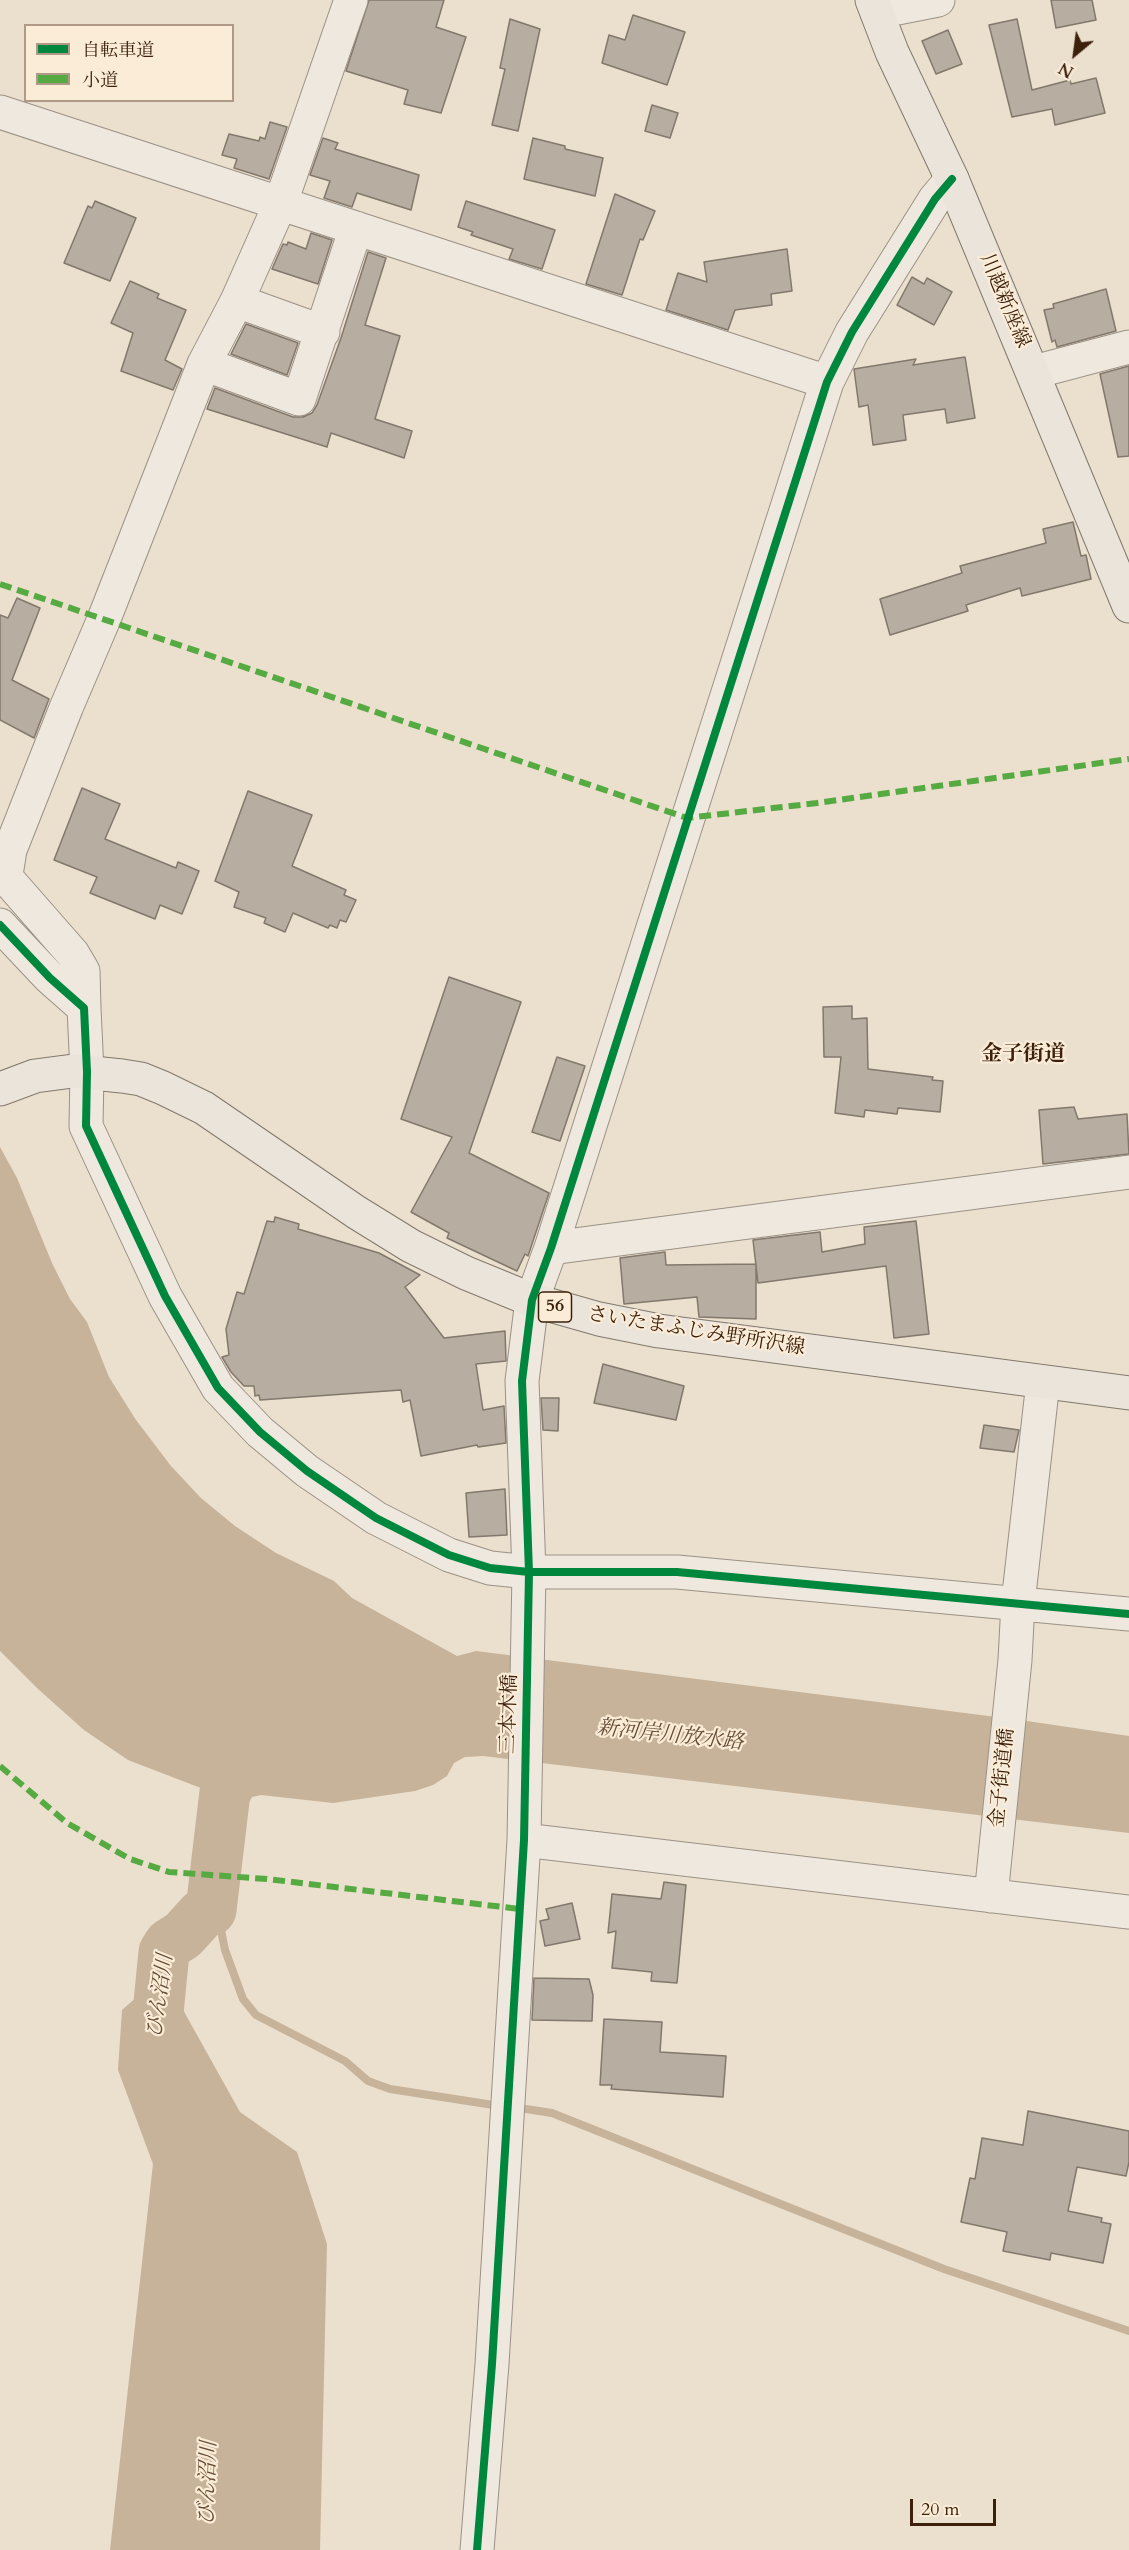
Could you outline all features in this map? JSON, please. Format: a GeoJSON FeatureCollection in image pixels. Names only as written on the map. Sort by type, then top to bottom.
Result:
{"type":"FeatureCollection","features":[{"type":"Feature","properties":{"kind":"main road","name":"川越新座線"},"geometry":{"type":"LineString","coordinates":[[874,6],[892,52],[952,179],[1034,372],[1129,606]]}},
{"type":"Feature","properties":{"kind":"main road","name":"さいたまふじみ野所沢線"},"geometry":{"type":"LineString","coordinates":[[0,1089],[35,1076],[59,1072],[87,1072],[141,1079],[204,1108],[356,1212],[411,1246],[466,1273],[532,1300],[599,1319],[659,1331],[1129,1393]]}},
{"type":"Feature","properties":{"kind":"street"},"geometry":{"type":"LineString","coordinates":[[351,0],[281,202],[237,301],[204,364],[7,861],[6,875],[9,881],[73,954],[83,971],[87,1072],[86,1126],[165,1296],[218,1388],[260,1432],[307,1471],[376,1518],[449,1555],[490,1568],[530,1572],[677,1572],[1129,1614]]}},
{"type":"Feature","properties":{"kind":"street"},"geometry":{"type":"LineString","coordinates":[[874,6],[938,0]]}},
{"type":"Feature","properties":{"kind":"street"},"geometry":{"type":"LineString","coordinates":[[0,112],[827,382]]}},
{"type":"Feature","properties":{"kind":"street","name":"三本木橋"},"geometry":{"type":"LineString","coordinates":[[477,2550],[492,2364],[524,1830],[530,1572],[522,1381],[532,1300],[551,1248],[827,382],[852,332],[893,265],[934,199],[952,179]]}},
{"type":"Feature","properties":{"kind":"street"},"geometry":{"type":"LineString","coordinates":[[204,364],[299,399],[356,228]]}},
{"type":"Feature","properties":{"kind":"street"},"geometry":{"type":"LineString","coordinates":[[237,301],[323,332]]}},
{"type":"Feature","properties":{"kind":"street"},"geometry":{"type":"LineString","coordinates":[[1034,372],[1129,347]]}},
{"type":"Feature","properties":{"kind":"street"},"geometry":{"type":"LineString","coordinates":[[0,925],[50,978],[84,1008]]}},
{"type":"Feature","properties":{"kind":"street"},"geometry":{"type":"LineString","coordinates":[[551,1248],[1129,1172]]}},
{"type":"Feature","properties":{"kind":"street","name":"金子街道橋"},"geometry":{"type":"LineString","coordinates":[[991,1896],[1015,1660],[1018,1603],[1043,1382]]}},
{"type":"Feature","properties":{"kind":"street"},"geometry":{"type":"LineString","coordinates":[[524,1830],[991,1896],[1129,1912]]}},
{"type":"Feature","properties":{"kind":"water","name":"新河岸川放水路"},"geometry":{"type":"Polygon","coordinates":[[[0,1147],[17,1178],[52,1263],[70,1299],[87,1322],[109,1377],[136,1420],[171,1466],[201,1498],[235,1526],[276,1553],[334,1581],[352,1598],[457,1656],[476,1651],[1129,1736],[1129,1833],[483,1756],[465,1757],[454,1763],[447,1776],[433,1785],[415,1791],[333,1803],[261,1795],[252,1797],[242,1815],[236,1815],[225,1861],[212,1860],[218,1814],[210,1812],[206,1790],[128,1760],[84,1730],[0,1651],[0,1147]]]}},
{"type":"Feature","properties":{"kind":"water"},"geometry":{"type":"Polygon","coordinates":[[[163,1974],[240,2112],[297,2152],[327,2244],[320,2550],[110,2550],[153,2164],[118,2070],[122,2010],[163,1974]]]}},
{"type":"Feature","properties":{"kind":"building"},"geometry":{"type":"Polygon","coordinates":[[[369,0],[444,0],[436,27],[466,37],[441,113],[404,104],[408,90],[346,71],[369,0]]]}},
{"type":"Feature","properties":{"kind":"building"},"geometry":{"type":"Polygon","coordinates":[[[1051,0],[1092,0],[1096,20],[1056,28],[1051,0]]]}},
{"type":"Feature","properties":{"kind":"building"},"geometry":{"type":"Polygon","coordinates":[[[633,15],[685,32],[667,85],[602,63],[609,35],[625,40],[633,15]]]}},
{"type":"Feature","properties":{"kind":"building"},"geometry":{"type":"Polygon","coordinates":[[[510,19],[540,29],[518,131],[492,125],[505,69],[500,68],[510,19]]]}},
{"type":"Feature","properties":{"kind":"building"},"geometry":{"type":"Polygon","coordinates":[[[1017,19],[1032,90],[1070,80],[1071,84],[1096,78],[1105,113],[1055,125],[1052,109],[1012,117],[989,25],[1017,19]]]}},
{"type":"Feature","properties":{"kind":"building"},"geometry":{"type":"Polygon","coordinates":[[[948,30],[962,64],[936,74],[922,41],[948,30]]]}},
{"type":"Feature","properties":{"kind":"building"},"geometry":{"type":"Polygon","coordinates":[[[652,105],[678,113],[670,138],[645,131],[652,105]]]}},
{"type":"Feature","properties":{"kind":"building"},"geometry":{"type":"Polygon","coordinates":[[[270,122],[287,127],[269,179],[234,168],[237,159],[222,155],[229,134],[259,141],[260,137],[265,139],[270,122]]]}},
{"type":"Feature","properties":{"kind":"building"},"geometry":{"type":"Polygon","coordinates":[[[323,138],[338,143],[335,149],[419,175],[411,210],[357,193],[352,207],[324,198],[330,181],[310,175],[323,138]]]}},
{"type":"Feature","properties":{"kind":"building"},"geometry":{"type":"Polygon","coordinates":[[[533,138],[603,158],[595,196],[524,179],[533,138]]]}},
{"type":"Feature","properties":{"kind":"building"},"geometry":{"type":"Polygon","coordinates":[[[615,194],[655,211],[643,240],[640,239],[622,295],[586,284],[615,194]]]}},
{"type":"Feature","properties":{"kind":"building"},"geometry":{"type":"Polygon","coordinates":[[[95,201],[136,218],[110,281],[64,263],[88,206],[92,208],[95,201]]]}},
{"type":"Feature","properties":{"kind":"building"},"geometry":{"type":"Polygon","coordinates":[[[466,201],[555,230],[542,269],[509,259],[513,249],[471,235],[473,232],[458,227],[466,201]]]}},
{"type":"Feature","properties":{"kind":"building"},"geometry":{"type":"Polygon","coordinates":[[[311,233],[332,240],[318,284],[272,269],[283,244],[287,245],[288,242],[306,249],[311,233]]]}},
{"type":"Feature","properties":{"kind":"building"},"geometry":{"type":"Polygon","coordinates":[[[787,249],[792,291],[771,294],[772,305],[735,310],[728,330],[666,310],[678,273],[707,282],[704,262],[787,249]]]}},
{"type":"Feature","properties":{"kind":"building"},"geometry":{"type":"Polygon","coordinates":[[[368,252],[386,258],[365,325],[400,336],[375,419],[412,431],[404,458],[331,433],[327,447],[207,409],[215,388],[293,417],[303,417],[312,413],[341,338],[368,252]]]}},
{"type":"Feature","properties":{"kind":"building"},"geometry":{"type":"Polygon","coordinates":[[[912,277],[924,284],[927,278],[952,292],[934,325],[897,305],[912,277]]]}},
{"type":"Feature","properties":{"kind":"building"},"geometry":{"type":"Polygon","coordinates":[[[130,281],[159,294],[157,298],[186,310],[165,360],[182,369],[173,390],[121,371],[133,333],[111,323],[130,281]]]}},
{"type":"Feature","properties":{"kind":"building"},"geometry":{"type":"Polygon","coordinates":[[[1106,289],[1116,331],[1057,347],[1055,340],[1052,342],[1044,310],[1054,308],[1053,304],[1106,289]]]}},
{"type":"Feature","properties":{"kind":"building"},"geometry":{"type":"Polygon","coordinates":[[[246,324],[298,343],[287,375],[231,354],[246,324]]]}},
{"type":"Feature","properties":{"kind":"building"},"geometry":{"type":"Polygon","coordinates":[[[965,357],[975,418],[947,423],[945,409],[903,415],[906,440],[873,445],[868,405],[859,407],[854,369],[916,359],[913,365],[965,357]]]}},
{"type":"Feature","properties":{"kind":"building"},"geometry":{"type":"Polygon","coordinates":[[[1129,366],[1129,456],[1118,457],[1100,374],[1129,366]]]}},
{"type":"Feature","properties":{"kind":"building"},"geometry":{"type":"Polygon","coordinates":[[[1073,522],[1081,556],[1086,555],[1091,579],[1022,596],[1020,588],[966,605],[968,611],[890,635],[880,599],[962,573],[960,566],[1046,543],[1043,529],[1073,522]]]}},
{"type":"Feature","properties":{"kind":"building"},"geometry":{"type":"Polygon","coordinates":[[[17,598],[40,608],[12,680],[49,699],[34,738],[0,720],[0,615],[8,618],[17,598]]]}},
{"type":"Feature","properties":{"kind":"building"},"geometry":{"type":"Polygon","coordinates":[[[82,788],[120,804],[105,839],[176,868],[178,862],[199,871],[182,914],[160,905],[155,919],[90,893],[97,877],[54,860],[82,788]]]}},
{"type":"Feature","properties":{"kind":"building"},"geometry":{"type":"Polygon","coordinates":[[[248,791],[312,815],[292,866],[346,890],[344,895],[356,900],[346,922],[340,920],[337,928],[330,925],[328,928],[293,913],[285,932],[264,923],[266,918],[234,907],[239,892],[215,881],[248,791]]]}},
{"type":"Feature","properties":{"kind":"building"},"geometry":{"type":"Polygon","coordinates":[[[449,977],[521,1002],[469,1153],[549,1193],[528,1256],[525,1254],[517,1271],[447,1238],[449,1233],[411,1212],[452,1137],[401,1119],[449,977]]]}},
{"type":"Feature","properties":{"kind":"building"},"geometry":{"type":"Polygon","coordinates":[[[852,1006],[852,1019],[867,1018],[868,1069],[933,1077],[932,1080],[943,1081],[940,1112],[898,1108],[897,1114],[865,1110],[864,1117],[835,1113],[841,1057],[824,1057],[823,1007],[852,1006]]]}},
{"type":"Feature","properties":{"kind":"building"},"geometry":{"type":"Polygon","coordinates":[[[557,1057],[585,1066],[560,1141],[532,1132],[557,1057]]]}},
{"type":"Feature","properties":{"kind":"building"},"geometry":{"type":"Polygon","coordinates":[[[1074,1107],[1078,1119],[1127,1114],[1129,1154],[1043,1164],[1039,1110],[1074,1107]]]}},
{"type":"Feature","properties":{"kind":"building"},"geometry":{"type":"Polygon","coordinates":[[[275,1217],[299,1224],[298,1229],[379,1253],[420,1275],[405,1287],[444,1338],[505,1331],[506,1361],[476,1364],[483,1410],[504,1406],[506,1443],[478,1447],[477,1445],[421,1456],[410,1400],[403,1402],[401,1390],[260,1400],[259,1395],[255,1396],[254,1386],[244,1386],[231,1372],[222,1357],[229,1355],[226,1329],[237,1292],[244,1294],[267,1221],[274,1222],[275,1217]]]}},
{"type":"Feature","properties":{"kind":"building"},"geometry":{"type":"Polygon","coordinates":[[[916,1221],[929,1334],[894,1338],[886,1266],[758,1283],[753,1240],[820,1232],[822,1252],[865,1244],[864,1227],[916,1221]]]}},
{"type":"Feature","properties":{"kind":"building"},"geometry":{"type":"Polygon","coordinates":[[[665,1252],[666,1265],[756,1264],[756,1319],[699,1317],[697,1297],[624,1304],[620,1258],[665,1252]]]}},
{"type":"Feature","properties":{"kind":"building"},"geometry":{"type":"Polygon","coordinates":[[[603,1364],[684,1386],[676,1420],[594,1403],[603,1364]]]}},
{"type":"Feature","properties":{"kind":"building"},"geometry":{"type":"Polygon","coordinates":[[[541,1398],[559,1398],[558,1431],[543,1430],[541,1398]]]}},
{"type":"Feature","properties":{"kind":"building"},"geometry":{"type":"Polygon","coordinates":[[[984,1425],[1019,1430],[1014,1452],[980,1448],[984,1425]]]}},
{"type":"Feature","properties":{"kind":"building"},"geometry":{"type":"Polygon","coordinates":[[[505,1489],[507,1535],[469,1537],[466,1493],[505,1489]]]}},
{"type":"Feature","properties":{"kind":"building"},"geometry":{"type":"Polygon","coordinates":[[[664,1882],[686,1885],[677,1983],[651,1981],[652,1972],[612,1968],[616,1931],[608,1933],[612,1894],[661,1899],[664,1882]]]}},
{"type":"Feature","properties":{"kind":"building"},"geometry":{"type":"Polygon","coordinates":[[[572,1903],[580,1939],[545,1946],[540,1921],[549,1919],[546,1909],[572,1903]]]}},
{"type":"Feature","properties":{"kind":"building"},"geometry":{"type":"Polygon","coordinates":[[[534,1978],[589,1979],[593,1995],[592,2021],[532,2020],[534,1978]]]}},
{"type":"Feature","properties":{"kind":"building"},"geometry":{"type":"Polygon","coordinates":[[[604,2019],[662,2022],[660,2052],[726,2056],[723,2097],[611,2089],[612,2085],[600,2085],[604,2019]]]}},
{"type":"Feature","properties":{"kind":"building"},"geometry":{"type":"Polygon","coordinates":[[[1028,2111],[1129,2131],[1129,2162],[1126,2176],[1077,2167],[1068,2211],[1102,2218],[1101,2222],[1111,2224],[1103,2263],[1051,2253],[1050,2260],[1003,2251],[1007,2232],[961,2222],[970,2178],[975,2179],[982,2138],[1023,2145],[1028,2111]]]}},
{"type":"Feature","properties":{"kind":"waterway","name":"びん沼川"},"geometry":{"type":"LineString","coordinates":[[155,2043],[164,1952],[169,1944],[183,1935],[202,1914],[211,1910],[225,1792]]}},
{"type":"Feature","properties":{"kind":"waterway"},"geometry":{"type":"LineString","coordinates":[[211,1910],[217,1910],[225,1950],[243,1999],[256,2015],[345,2061],[368,2081],[390,2089],[500,2106]]}},
{"type":"Feature","properties":{"kind":"waterway"},"geometry":{"type":"LineString","coordinates":[[513,2107],[552,2113],[944,2269],[1129,2331]]}},
{"type":"Feature","properties":{"kind":"marked path"},"geometry":{"type":"LineString","coordinates":[[0,584],[687,818],[817,803],[1129,759]]}},
{"type":"Feature","properties":{"kind":"marked path"},"geometry":{"type":"LineString","coordinates":[[0,1766],[67,1823],[130,1859],[169,1872],[267,1879],[520,1909]]}},
{"type":"Feature","properties":{"kind":"cycle path"},"geometry":{"type":"LineString","coordinates":[[477,2550],[492,2364],[524,1840],[529,1572],[522,1381],[532,1300],[551,1248],[827,382],[852,332],[935,199],[952,179]]}},
{"type":"Feature","properties":{"kind":"cycle path"},"geometry":{"type":"LineString","coordinates":[[0,925],[50,978],[84,1008],[87,1072],[86,1126],[165,1296],[218,1388],[260,1432],[307,1471],[376,1518],[449,1555],[490,1568],[529,1572],[677,1572],[1129,1614]]}},
{"type":"Feature","properties":{"kind":"district","name":"金子街道"},"geometry":{"type":"Point","coordinates":[1023,1055]}}]}
